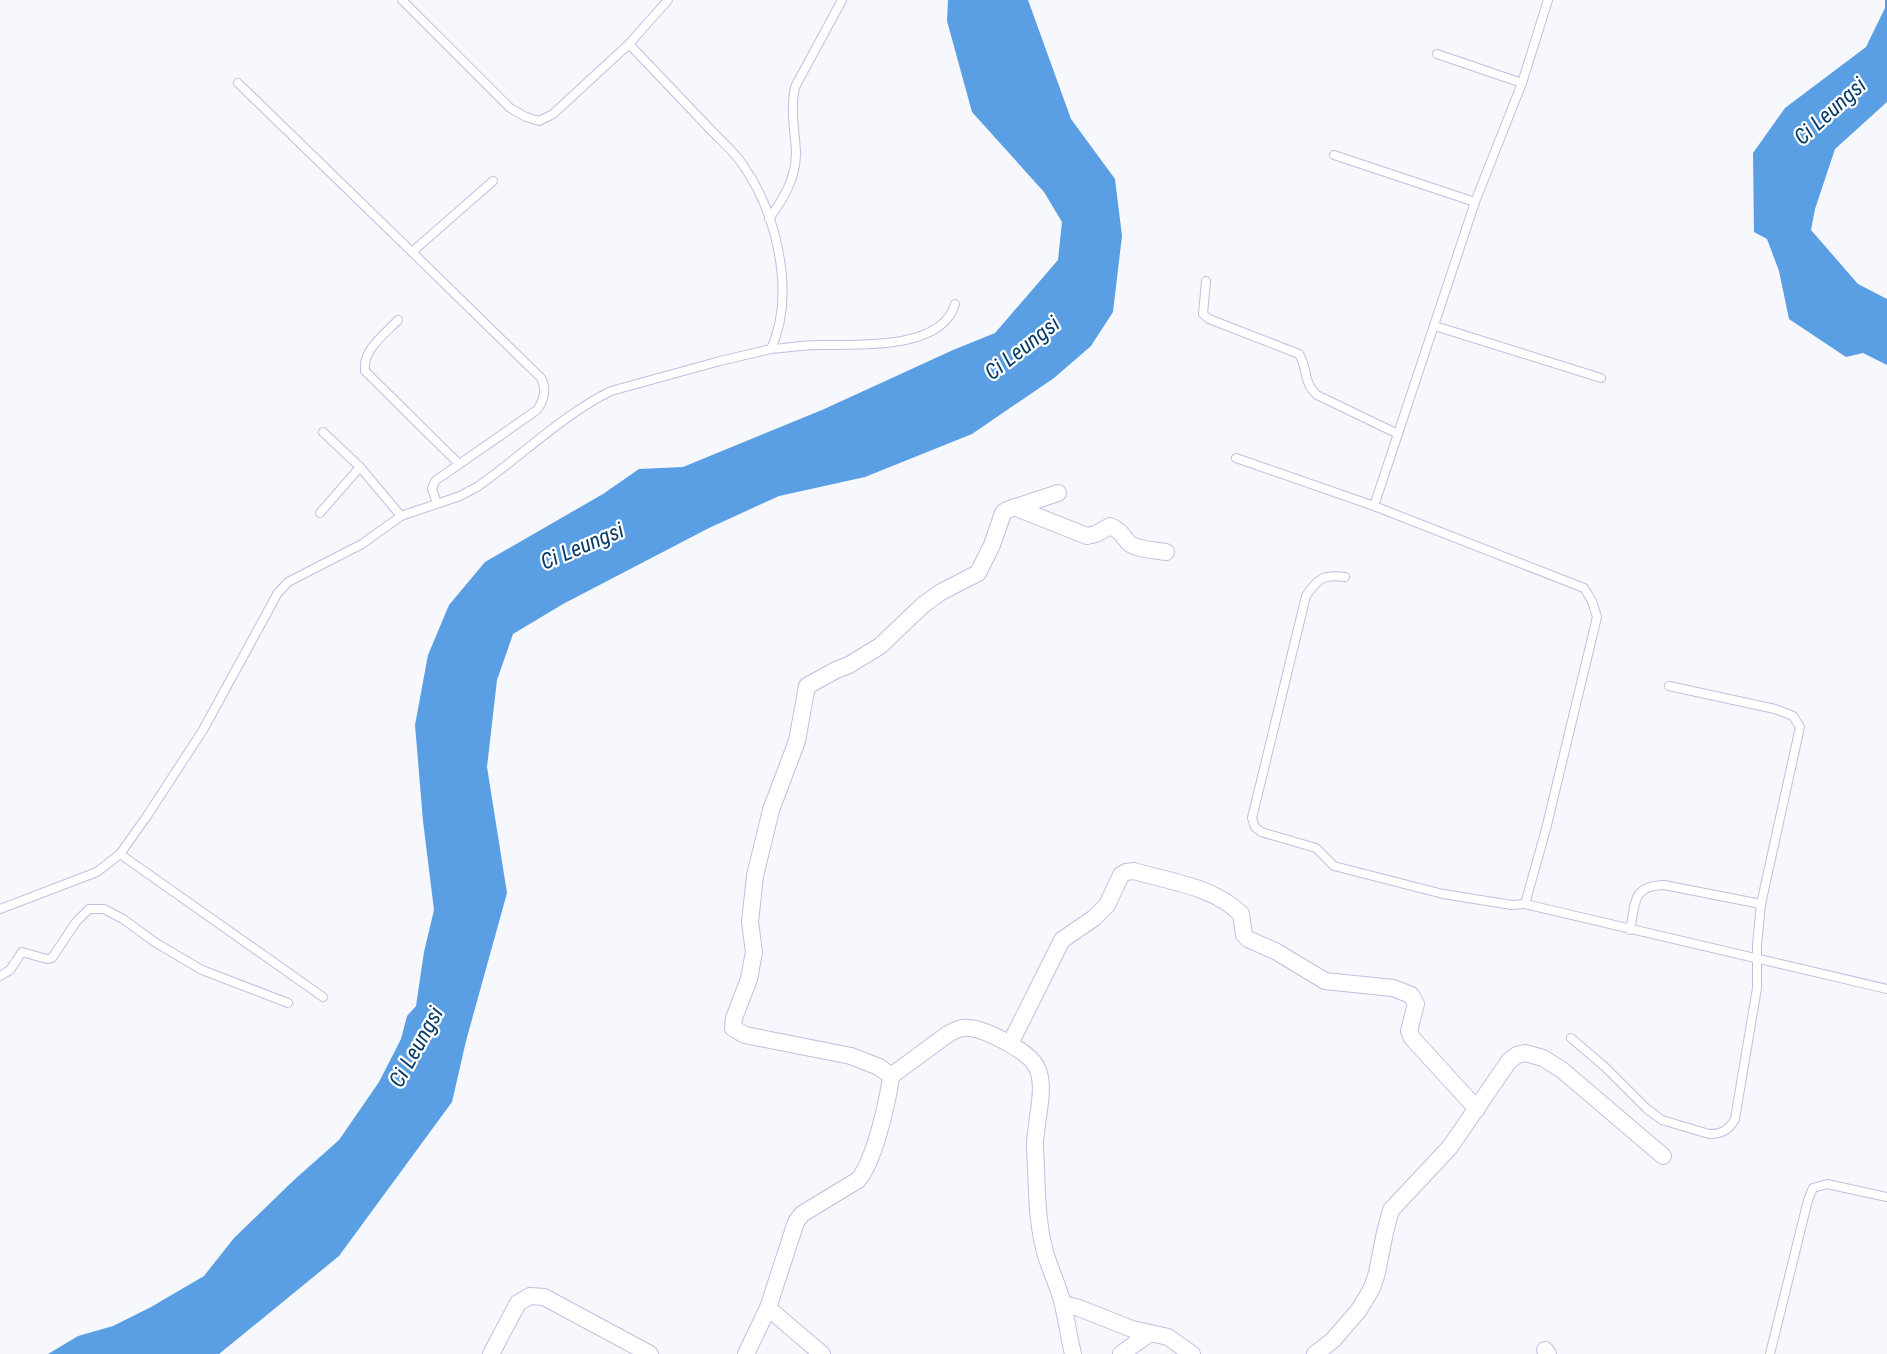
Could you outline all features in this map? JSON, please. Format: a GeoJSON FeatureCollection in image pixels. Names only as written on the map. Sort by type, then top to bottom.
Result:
{"type":"FeatureCollection","features":[{"type":"Feature","properties":{"kind":"street"},"geometry":{"type":"LineString","coordinates":[[891,1076],[879,1067],[851,1056],[746,1035],[733,1028],[734,1018],[752,962],[753,940],[750,922],[755,876],[771,810],[796,741],[807,686],[880,646],[923,605],[941,592],[978,573],[1004,513],[1014,507],[1058,493]]}},
{"type":"Feature","properties":{"kind":"street"},"geometry":{"type":"LineString","coordinates":[[1014,507],[1087,536],[1110,526],[1120,531],[1128,543],[1166,552]]}},
{"type":"Feature","properties":{"kind":"street"},"geometry":{"type":"LineString","coordinates":[[1010,1044],[1062,940],[1094,918],[1107,905],[1121,875],[1134,871],[1199,889],[1227,902],[1241,914],[1244,935],[1248,939],[1277,952],[1325,981],[1393,988],[1411,995],[1416,1004],[1409,1031],[1412,1038],[1477,1109]]}},
{"type":"Feature","properties":{"kind":"street"},"geometry":{"type":"LineString","coordinates":[[746,1354],[768,1308],[795,1222],[802,1214],[858,1180],[864,1173],[872,1154],[891,1076],[958,1028],[968,1027],[1010,1044],[1030,1059],[1040,1074],[1035,1143],[1038,1203],[1045,1252],[1063,1304],[1073,1354]]}},
{"type":"Feature","properties":{"kind":"street"},"geometry":{"type":"LineString","coordinates":[[1315,1354],[1334,1340],[1359,1310],[1372,1288],[1391,1210],[1450,1147],[1516,1054],[1533,1054],[1544,1058],[1562,1070],[1663,1156]]}},
{"type":"Feature","properties":{"kind":"street"},"geometry":{"type":"LineString","coordinates":[[491,1354],[518,1303],[530,1296],[535,1296],[544,1297],[650,1354]]}},
{"type":"Feature","properties":{"kind":"street"},"geometry":{"type":"LineString","coordinates":[[1063,1304],[1168,1337],[1192,1354]]}},
{"type":"Feature","properties":{"kind":"street"},"geometry":{"type":"LineString","coordinates":[[768,1308],[822,1354]]}},
{"type":"Feature","properties":{"kind":"street"},"geometry":{"type":"LineString","coordinates":[[1122,1354],[1150,1333]]}},
{"type":"Feature","properties":{"kind":"lane"},"geometry":{"type":"LineString","coordinates":[[402,0],[510,108],[539,121],[553,114],[629,44],[668,0]]}},
{"type":"Feature","properties":{"kind":"lane"},"geometry":{"type":"LineString","coordinates":[[769,219],[786,195],[792,179],[796,155],[792,101],[795,87],[842,0]]}},
{"type":"Feature","properties":{"kind":"lane"},"geometry":{"type":"LineString","coordinates":[[1374,506],[1475,202],[1522,83],[1548,0]]}},
{"type":"Feature","properties":{"kind":"lane"},"geometry":{"type":"LineString","coordinates":[[629,44],[743,164],[769,219],[780,255],[781,288],[779,327],[771,349]]}},
{"type":"Feature","properties":{"kind":"lane"},"geometry":{"type":"LineString","coordinates":[[1437,54],[1522,83]]}},
{"type":"Feature","properties":{"kind":"lane"},"geometry":{"type":"LineString","coordinates":[[238,83],[541,378],[545,386],[544,396],[537,410],[435,481],[432,489],[437,503]]}},
{"type":"Feature","properties":{"kind":"lane"},"geometry":{"type":"LineString","coordinates":[[1334,155],[1475,202]]}},
{"type":"Feature","properties":{"kind":"lane"},"geometry":{"type":"LineString","coordinates":[[412,252],[493,181]]}},
{"type":"Feature","properties":{"kind":"lane"},"geometry":{"type":"LineString","coordinates":[[1206,281],[1203,314],[1209,319],[1299,354],[1304,361],[1309,388],[1317,395],[1398,434]]}},
{"type":"Feature","properties":{"kind":"lane"},"geometry":{"type":"LineString","coordinates":[[0,909],[97,872],[120,854],[203,730],[277,594],[288,582],[362,544],[401,516],[460,496],[477,487],[571,416],[611,391],[771,349],[881,343],[922,335],[940,327],[949,319],[955,304]]}},
{"type":"Feature","properties":{"kind":"lane"},"geometry":{"type":"LineString","coordinates":[[398,320],[367,355],[364,371],[458,463]]}},
{"type":"Feature","properties":{"kind":"lane"},"geometry":{"type":"LineString","coordinates":[[1435,326],[1601,378]]}},
{"type":"Feature","properties":{"kind":"lane"},"geometry":{"type":"LineString","coordinates":[[323,432],[360,467],[401,516]]}},
{"type":"Feature","properties":{"kind":"lane"},"geometry":{"type":"LineString","coordinates":[[1236,459],[1374,506],[1584,588],[1592,601],[1597,617],[1546,829],[1525,904]]}},
{"type":"Feature","properties":{"kind":"lane"},"geometry":{"type":"LineString","coordinates":[[320,513],[360,467]]}},
{"type":"Feature","properties":{"kind":"lane"},"geometry":{"type":"LineString","coordinates":[[1345,577],[1331,575],[1322,578],[1313,585],[1306,596],[1252,818],[1255,827],[1261,832],[1316,848],[1334,866],[1443,894],[1512,905],[1525,904],[1887,989]]}},
{"type":"Feature","properties":{"kind":"lane"},"geometry":{"type":"LineString","coordinates":[[1571,1038],[1605,1067],[1647,1109],[1662,1119],[1709,1134],[1718,1134],[1731,1127],[1735,1119],[1757,988],[1756,958],[1761,904],[1800,727],[1793,716],[1775,709],[1668,686]]}},
{"type":"Feature","properties":{"kind":"lane"},"geometry":{"type":"LineString","coordinates":[[120,854],[323,997]]}},
{"type":"Feature","properties":{"kind":"lane"},"geometry":{"type":"LineString","coordinates":[[1630,930],[1638,894],[1650,885],[1664,885],[1761,904]]}},
{"type":"Feature","properties":{"kind":"lane"},"geometry":{"type":"LineString","coordinates":[[0,976],[10,970],[22,952],[47,959],[52,958],[76,922],[89,909],[104,909],[202,970],[288,1003]]}},
{"type":"Feature","properties":{"kind":"lane"},"geometry":{"type":"LineString","coordinates":[[1770,1354],[1808,1200],[1814,1188],[1827,1184],[1887,1197]]}},
{"type":"Feature","properties":{"kind":"water","name":"Ci Leungsi"},"geometry":{"type":"Polygon","coordinates":[[[948,0],[1028,0],[1071,119],[1115,179],[1122,236],[1113,312],[1091,346],[1054,378],[972,434],[865,477],[779,496],[709,528],[563,604],[513,634],[497,680],[487,767],[507,893],[466,1041],[452,1102],[339,1256],[219,1354],[48,1354],[78,1336],[113,1326],[151,1307],[204,1276],[234,1238],[339,1140],[379,1082],[401,1039],[407,1016],[416,1006],[424,952],[434,910],[423,821],[415,725],[428,655],[449,605],[485,562],[603,494],[639,469],[683,467],[822,410],[995,333],[1058,260],[1062,222],[1044,192],[972,112],[947,21],[948,0]]]}},
{"type":"Feature","properties":{"kind":"water","name":"Ci Leungsi"},"geometry":{"type":"Polygon","coordinates":[[[1885,0],[1887,0],[1887,102],[1835,149],[1815,209],[1811,230],[1858,284],[1887,299],[1887,365],[1863,353],[1846,357],[1789,319],[1779,271],[1767,239],[1754,232],[1753,153],[1785,108],[1866,47],[1885,8],[1885,0]]]}}]}
